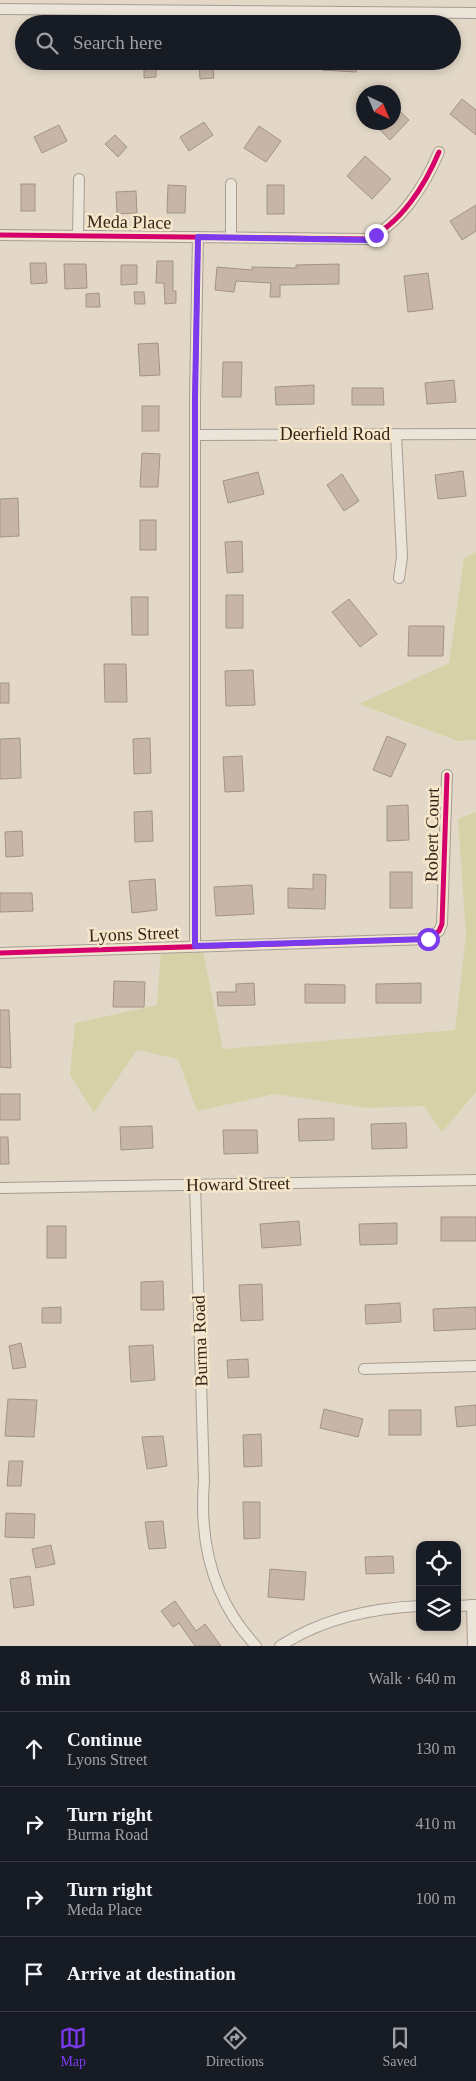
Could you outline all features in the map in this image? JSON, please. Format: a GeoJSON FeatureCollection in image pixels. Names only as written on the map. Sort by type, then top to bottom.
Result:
{"type":"FeatureCollection","features":[{"type":"Feature","properties":{"kind":"street"},"geometry":{"type":"LineString","coordinates":[[0,8],[206,5],[476,12]]}},
{"type":"Feature","properties":{"kind":"street","name":"Meda Place"},"geometry":{"type":"LineString","coordinates":[[0,235],[367,240],[376,235],[406,207],[429,175],[439,152]]}},
{"type":"Feature","properties":{"kind":"street"},"geometry":{"type":"LineString","coordinates":[[78,236],[79,178]]}},
{"type":"Feature","properties":{"kind":"street"},"geometry":{"type":"LineString","coordinates":[[231,184],[231,237]]}},
{"type":"Feature","properties":{"kind":"street"},"geometry":{"type":"LineString","coordinates":[[195,946],[195,435],[198,237]]}},
{"type":"Feature","properties":{"kind":"street"},"geometry":{"type":"LineString","coordinates":[[396,434],[402,557],[400,578]]}},
{"type":"Feature","properties":{"kind":"street","name":"Deerfield Road"},"geometry":{"type":"LineString","coordinates":[[195,435],[476,434]]}},
{"type":"Feature","properties":{"kind":"street","name":"Robert Court"},"geometry":{"type":"LineString","coordinates":[[444,895],[447,776]]}},
{"type":"Feature","properties":{"kind":"street","name":"Lyons Street"},"geometry":{"type":"LineString","coordinates":[[0,953],[428,939],[439,931],[442,924],[444,895]]}},
{"type":"Feature","properties":{"kind":"street","name":"Howard Street"},"geometry":{"type":"LineString","coordinates":[[0,1188],[476,1180]]}},
{"type":"Feature","properties":{"kind":"street","name":"Burma Road"},"geometry":{"type":"LineString","coordinates":[[195,1184],[204,1480],[203,1526],[214,1577],[234,1618],[256,1646]]}},
{"type":"Feature","properties":{"kind":"street"},"geometry":{"type":"LineString","coordinates":[[364,1369],[476,1366]]}},
{"type":"Feature","properties":{"kind":"street"},"geometry":{"type":"LineString","coordinates":[[461,1606],[474,1605],[473,1646]]}},
{"type":"Feature","properties":{"kind":"street"},"geometry":{"type":"LineString","coordinates":[[280,1646],[312,1628],[365,1611],[416,1606]]}},
{"type":"Feature","properties":{"kind":"shaded area"},"geometry":{"type":"Polygon","coordinates":[[[476,552],[476,740],[458,741],[359,704],[449,663],[464,558],[476,552]]]}},
{"type":"Feature","properties":{"kind":"shaded area"},"geometry":{"type":"Polygon","coordinates":[[[476,812],[476,1092],[442,1132],[424,1106],[367,1108],[275,1094],[197,1111],[178,1059],[137,1050],[94,1113],[70,1075],[75,1023],[157,1005],[161,949],[202,946],[223,1049],[455,1030],[466,935],[458,819],[476,812]]]}},
{"type":"Feature","properties":{"kind":"building"},"geometry":{"type":"Polygon","coordinates":[[[144,70],[156,70],[156,77],[144,78],[144,70]]]}},
{"type":"Feature","properties":{"kind":"building"},"geometry":{"type":"Polygon","coordinates":[[[200,70],[213,70],[214,78],[200,79],[200,70]]]}},
{"type":"Feature","properties":{"kind":"building"},"geometry":{"type":"Polygon","coordinates":[[[322,70],[356,70],[356,72],[322,70]]]}},
{"type":"Feature","properties":{"kind":"building"},"geometry":{"type":"Polygon","coordinates":[[[462,99],[476,110],[476,135],[450,114],[462,99]]]}},
{"type":"Feature","properties":{"kind":"building"},"geometry":{"type":"Polygon","coordinates":[[[401,113],[409,120],[401,128],[401,113]]]}},
{"type":"Feature","properties":{"kind":"building"},"geometry":{"type":"Polygon","coordinates":[[[204,122],[213,135],[189,151],[180,137],[204,122]]]}},
{"type":"Feature","properties":{"kind":"building"},"geometry":{"type":"Polygon","coordinates":[[[59,125],[67,141],[42,153],[34,137],[59,125]]]}},
{"type":"Feature","properties":{"kind":"building"},"geometry":{"type":"Polygon","coordinates":[[[259,126],[281,141],[266,162],[244,148],[259,126]]]}},
{"type":"Feature","properties":{"kind":"building"},"geometry":{"type":"Polygon","coordinates":[[[380,130],[400,130],[390,140],[380,130]]]}},
{"type":"Feature","properties":{"kind":"building"},"geometry":{"type":"Polygon","coordinates":[[[115,135],[127,147],[118,157],[105,144],[115,135]]]}},
{"type":"Feature","properties":{"kind":"building"},"geometry":{"type":"Polygon","coordinates":[[[365,156],[391,179],[372,199],[347,176],[365,156]]]}},
{"type":"Feature","properties":{"kind":"building"},"geometry":{"type":"Polygon","coordinates":[[[21,184],[35,184],[35,211],[21,211],[21,184]]]}},
{"type":"Feature","properties":{"kind":"building"},"geometry":{"type":"Polygon","coordinates":[[[168,185],[186,186],[185,213],[167,213],[168,185]]]}},
{"type":"Feature","properties":{"kind":"building"},"geometry":{"type":"Polygon","coordinates":[[[267,185],[284,185],[284,214],[267,214],[267,185]]]}},
{"type":"Feature","properties":{"kind":"building"},"geometry":{"type":"Polygon","coordinates":[[[136,191],[137,213],[117,214],[116,192],[136,191]]]}},
{"type":"Feature","properties":{"kind":"building"},"geometry":{"type":"Polygon","coordinates":[[[476,205],[476,231],[462,240],[450,221],[476,205]]]}},
{"type":"Feature","properties":{"kind":"building"},"geometry":{"type":"Polygon","coordinates":[[[157,261],[173,261],[173,291],[176,291],[176,303],[165,304],[164,283],[156,283],[157,261]]]}},
{"type":"Feature","properties":{"kind":"building"},"geometry":{"type":"Polygon","coordinates":[[[30,263],[46,263],[47,283],[31,284],[30,263]]]}},
{"type":"Feature","properties":{"kind":"building"},"geometry":{"type":"Polygon","coordinates":[[[64,264],[86,264],[87,288],[65,289],[64,264]]]}},
{"type":"Feature","properties":{"kind":"building"},"geometry":{"type":"Polygon","coordinates":[[[339,264],[339,284],[280,285],[280,297],[270,297],[271,283],[236,281],[234,292],[215,290],[217,267],[252,270],[252,267],[296,268],[296,265],[339,264]]]}},
{"type":"Feature","properties":{"kind":"building"},"geometry":{"type":"Polygon","coordinates":[[[121,265],[137,265],[137,284],[121,285],[121,265]]]}},
{"type":"Feature","properties":{"kind":"building"},"geometry":{"type":"Polygon","coordinates":[[[428,273],[433,309],[408,312],[404,276],[428,273]]]}},
{"type":"Feature","properties":{"kind":"building"},"geometry":{"type":"Polygon","coordinates":[[[134,292],[144,292],[145,304],[135,304],[134,292]]]}},
{"type":"Feature","properties":{"kind":"building"},"geometry":{"type":"Polygon","coordinates":[[[99,293],[100,307],[86,307],[86,294],[99,293]]]}},
{"type":"Feature","properties":{"kind":"building"},"geometry":{"type":"Polygon","coordinates":[[[158,343],[160,375],[140,376],[138,344],[158,343]]]}},
{"type":"Feature","properties":{"kind":"building"},"geometry":{"type":"Polygon","coordinates":[[[223,362],[242,362],[241,397],[222,397],[223,362]]]}},
{"type":"Feature","properties":{"kind":"building"},"geometry":{"type":"Polygon","coordinates":[[[454,380],[456,402],[427,404],[425,383],[454,380]]]}},
{"type":"Feature","properties":{"kind":"building"},"geometry":{"type":"Polygon","coordinates":[[[314,385],[314,404],[276,405],[275,387],[314,385]]]}},
{"type":"Feature","properties":{"kind":"building"},"geometry":{"type":"Polygon","coordinates":[[[352,388],[383,388],[384,405],[352,405],[352,388]]]}},
{"type":"Feature","properties":{"kind":"building"},"geometry":{"type":"Polygon","coordinates":[[[142,406],[159,406],[159,431],[142,431],[142,406]]]}},
{"type":"Feature","properties":{"kind":"building"},"geometry":{"type":"Polygon","coordinates":[[[142,453],[160,454],[158,487],[140,487],[142,453]]]}},
{"type":"Feature","properties":{"kind":"building"},"geometry":{"type":"Polygon","coordinates":[[[463,471],[466,496],[438,499],[435,475],[463,471]]]}},
{"type":"Feature","properties":{"kind":"building"},"geometry":{"type":"Polygon","coordinates":[[[258,472],[264,494],[228,503],[223,481],[258,472]]]}},
{"type":"Feature","properties":{"kind":"building"},"geometry":{"type":"Polygon","coordinates":[[[342,474],[359,501],[344,511],[327,485],[342,474]]]}},
{"type":"Feature","properties":{"kind":"building"},"geometry":{"type":"Polygon","coordinates":[[[18,498],[19,536],[0,537],[0,499],[18,498]]]}},
{"type":"Feature","properties":{"kind":"building"},"geometry":{"type":"Polygon","coordinates":[[[140,520],[156,520],[156,550],[140,550],[140,520]]]}},
{"type":"Feature","properties":{"kind":"building"},"geometry":{"type":"Polygon","coordinates":[[[242,541],[243,572],[227,573],[225,542],[242,541]]]}},
{"type":"Feature","properties":{"kind":"building"},"geometry":{"type":"Polygon","coordinates":[[[226,595],[243,595],[243,628],[226,628],[226,595]]]}},
{"type":"Feature","properties":{"kind":"building"},"geometry":{"type":"Polygon","coordinates":[[[131,597],[148,597],[148,635],[132,635],[131,597]]]}},
{"type":"Feature","properties":{"kind":"building"},"geometry":{"type":"Polygon","coordinates":[[[349,599],[377,634],[360,647],[332,612],[349,599]]]}},
{"type":"Feature","properties":{"kind":"building"},"geometry":{"type":"Polygon","coordinates":[[[409,626],[444,626],[443,656],[408,656],[409,626]]]}},
{"type":"Feature","properties":{"kind":"building"},"geometry":{"type":"Polygon","coordinates":[[[104,664],[126,664],[127,702],[105,702],[104,664]]]}},
{"type":"Feature","properties":{"kind":"building"},"geometry":{"type":"Polygon","coordinates":[[[253,670],[255,705],[226,706],[225,671],[253,670]]]}},
{"type":"Feature","properties":{"kind":"building"},"geometry":{"type":"Polygon","coordinates":[[[0,683],[9,683],[9,703],[0,703],[0,683]]]}},
{"type":"Feature","properties":{"kind":"building"},"geometry":{"type":"Polygon","coordinates":[[[387,736],[406,744],[391,777],[373,770],[387,736]]]}},
{"type":"Feature","properties":{"kind":"building"},"geometry":{"type":"Polygon","coordinates":[[[20,738],[21,778],[0,779],[0,739],[20,738]]]}},
{"type":"Feature","properties":{"kind":"building"},"geometry":{"type":"Polygon","coordinates":[[[150,738],[151,773],[134,774],[133,739],[150,738]]]}},
{"type":"Feature","properties":{"kind":"building"},"geometry":{"type":"Polygon","coordinates":[[[242,756],[244,791],[225,792],[223,757],[242,756]]]}},
{"type":"Feature","properties":{"kind":"building"},"geometry":{"type":"Polygon","coordinates":[[[408,805],[409,840],[387,841],[387,806],[408,805]]]}},
{"type":"Feature","properties":{"kind":"building"},"geometry":{"type":"Polygon","coordinates":[[[152,811],[153,841],[135,842],[134,812],[152,811]]]}},
{"type":"Feature","properties":{"kind":"building"},"geometry":{"type":"Polygon","coordinates":[[[22,831],[23,856],[6,857],[5,832],[22,831]]]}},
{"type":"Feature","properties":{"kind":"building"},"geometry":{"type":"Polygon","coordinates":[[[390,872],[412,872],[412,908],[390,908],[390,872]]]}},
{"type":"Feature","properties":{"kind":"building"},"geometry":{"type":"Polygon","coordinates":[[[313,874],[326,875],[325,909],[288,908],[288,888],[313,889],[313,874]]]}},
{"type":"Feature","properties":{"kind":"building"},"geometry":{"type":"Polygon","coordinates":[[[155,879],[157,910],[132,913],[129,881],[155,879]]]}},
{"type":"Feature","properties":{"kind":"building"},"geometry":{"type":"Polygon","coordinates":[[[252,885],[254,914],[216,916],[214,887],[252,885]]]}},
{"type":"Feature","properties":{"kind":"building"},"geometry":{"type":"Polygon","coordinates":[[[0,893],[32,893],[33,911],[0,912],[0,893]]]}},
{"type":"Feature","properties":{"kind":"building"},"geometry":{"type":"Polygon","coordinates":[[[114,981],[145,982],[144,1007],[113,1007],[114,981]]]}},
{"type":"Feature","properties":{"kind":"building"},"geometry":{"type":"Polygon","coordinates":[[[254,983],[255,1005],[218,1006],[217,992],[236,992],[236,984],[254,983]]]}},
{"type":"Feature","properties":{"kind":"building"},"geometry":{"type":"Polygon","coordinates":[[[421,983],[421,1003],[376,1003],[376,984],[421,983]]]}},
{"type":"Feature","properties":{"kind":"building"},"geometry":{"type":"Polygon","coordinates":[[[305,984],[345,985],[345,1003],[305,1003],[305,984]]]}},
{"type":"Feature","properties":{"kind":"building"},"geometry":{"type":"Polygon","coordinates":[[[0,1010],[9,1010],[11,1068],[0,1067],[0,1010]]]}},
{"type":"Feature","properties":{"kind":"building"},"geometry":{"type":"Polygon","coordinates":[[[0,1094],[20,1094],[20,1120],[0,1120],[0,1094]]]}},
{"type":"Feature","properties":{"kind":"building"},"geometry":{"type":"Polygon","coordinates":[[[334,1118],[334,1140],[299,1141],[298,1119],[334,1118]]]}},
{"type":"Feature","properties":{"kind":"building"},"geometry":{"type":"Polygon","coordinates":[[[406,1123],[407,1148],[372,1149],[371,1124],[406,1123]]]}},
{"type":"Feature","properties":{"kind":"building"},"geometry":{"type":"Polygon","coordinates":[[[152,1126],[153,1148],[121,1150],[120,1127],[152,1126]]]}},
{"type":"Feature","properties":{"kind":"building"},"geometry":{"type":"Polygon","coordinates":[[[223,1130],[257,1130],[258,1153],[224,1154],[223,1130]]]}},
{"type":"Feature","properties":{"kind":"building"},"geometry":{"type":"Polygon","coordinates":[[[0,1137],[8,1137],[9,1164],[0,1164],[0,1137]]]}},
{"type":"Feature","properties":{"kind":"building"},"geometry":{"type":"Polygon","coordinates":[[[441,1217],[476,1217],[476,1241],[441,1241],[441,1217]]]}},
{"type":"Feature","properties":{"kind":"building"},"geometry":{"type":"Polygon","coordinates":[[[299,1221],[301,1245],[262,1248],[260,1224],[299,1221]]]}},
{"type":"Feature","properties":{"kind":"building"},"geometry":{"type":"Polygon","coordinates":[[[397,1223],[397,1244],[360,1245],[359,1224],[397,1223]]]}},
{"type":"Feature","properties":{"kind":"building"},"geometry":{"type":"Polygon","coordinates":[[[47,1226],[66,1226],[66,1258],[47,1258],[47,1226]]]}},
{"type":"Feature","properties":{"kind":"building"},"geometry":{"type":"Polygon","coordinates":[[[163,1281],[164,1310],[141,1310],[141,1282],[163,1281]]]}},
{"type":"Feature","properties":{"kind":"building"},"geometry":{"type":"Polygon","coordinates":[[[262,1284],[263,1320],[241,1321],[239,1285],[262,1284]]]}},
{"type":"Feature","properties":{"kind":"building"},"geometry":{"type":"Polygon","coordinates":[[[400,1303],[401,1322],[366,1324],[365,1305],[400,1303]]]}},
{"type":"Feature","properties":{"kind":"building"},"geometry":{"type":"Polygon","coordinates":[[[61,1307],[61,1323],[42,1323],[42,1308],[61,1307]]]}},
{"type":"Feature","properties":{"kind":"building"},"geometry":{"type":"Polygon","coordinates":[[[476,1307],[476,1329],[434,1331],[433,1309],[476,1307]]]}},
{"type":"Feature","properties":{"kind":"building"},"geometry":{"type":"Polygon","coordinates":[[[21,1343],[26,1367],[13,1369],[9,1346],[21,1343]]]}},
{"type":"Feature","properties":{"kind":"building"},"geometry":{"type":"Polygon","coordinates":[[[153,1345],[155,1380],[131,1382],[129,1346],[153,1345]]]}},
{"type":"Feature","properties":{"kind":"building"},"geometry":{"type":"Polygon","coordinates":[[[248,1359],[249,1377],[228,1378],[227,1360],[248,1359]]]}},
{"type":"Feature","properties":{"kind":"building"},"geometry":{"type":"Polygon","coordinates":[[[8,1399],[37,1400],[34,1437],[5,1436],[8,1399]]]}},
{"type":"Feature","properties":{"kind":"building"},"geometry":{"type":"Polygon","coordinates":[[[476,1405],[476,1425],[457,1427],[455,1407],[476,1405]]]}},
{"type":"Feature","properties":{"kind":"building"},"geometry":{"type":"Polygon","coordinates":[[[324,1409],[363,1419],[358,1437],[320,1428],[324,1409]]]}},
{"type":"Feature","properties":{"kind":"building"},"geometry":{"type":"Polygon","coordinates":[[[389,1410],[421,1410],[421,1435],[389,1435],[389,1410]]]}},
{"type":"Feature","properties":{"kind":"building"},"geometry":{"type":"Polygon","coordinates":[[[261,1434],[262,1466],[244,1467],[243,1435],[261,1434]]]}},
{"type":"Feature","properties":{"kind":"building"},"geometry":{"type":"Polygon","coordinates":[[[163,1436],[167,1466],[147,1469],[142,1437],[163,1436]]]}},
{"type":"Feature","properties":{"kind":"building"},"geometry":{"type":"Polygon","coordinates":[[[9,1461],[23,1461],[21,1486],[7,1486],[9,1461]]]}},
{"type":"Feature","properties":{"kind":"building"},"geometry":{"type":"Polygon","coordinates":[[[243,1502],[260,1502],[260,1538],[244,1539],[243,1502]]]}},
{"type":"Feature","properties":{"kind":"building"},"geometry":{"type":"Polygon","coordinates":[[[6,1513],[35,1514],[34,1538],[5,1537],[6,1513]]]}},
{"type":"Feature","properties":{"kind":"building"},"geometry":{"type":"Polygon","coordinates":[[[163,1521],[166,1548],[149,1549],[145,1522],[163,1521]]]}},
{"type":"Feature","properties":{"kind":"building"},"geometry":{"type":"Polygon","coordinates":[[[51,1545],[55,1564],[36,1568],[32,1549],[51,1545]]]}},
{"type":"Feature","properties":{"kind":"building"},"geometry":{"type":"Polygon","coordinates":[[[393,1556],[394,1573],[366,1574],[365,1557],[393,1556]]]}},
{"type":"Feature","properties":{"kind":"building"},"geometry":{"type":"Polygon","coordinates":[[[270,1569],[306,1572],[304,1600],[268,1597],[270,1569]]]}},
{"type":"Feature","properties":{"kind":"building"},"geometry":{"type":"Polygon","coordinates":[[[30,1576],[34,1605],[14,1608],[10,1579],[30,1576]]]}},
{"type":"Feature","properties":{"kind":"building"},"geometry":{"type":"Polygon","coordinates":[[[175,1601],[196,1631],[205,1624],[221,1646],[195,1646],[179,1623],[173,1627],[161,1611],[175,1601]]]}},
{"type":"Feature","properties":{"kind":"cycle path"},"geometry":{"type":"LineString","coordinates":[[0,235],[367,239],[391,224],[401,214],[427,177],[439,152]]}},
{"type":"Feature","properties":{"kind":"cycle path"},"geometry":{"type":"LineString","coordinates":[[195,946],[195,398],[198,237]]}},
{"type":"Feature","properties":{"kind":"cycle path"},"geometry":{"type":"LineString","coordinates":[[0,953],[428,939],[439,931],[442,924],[447,775]]}},
{"type":"Feature","properties":{"kind":"route"},"geometry":{"type":"LineString","coordinates":[[376,235],[367,240],[198,237],[195,398],[195,946],[428,939]]}}]}
